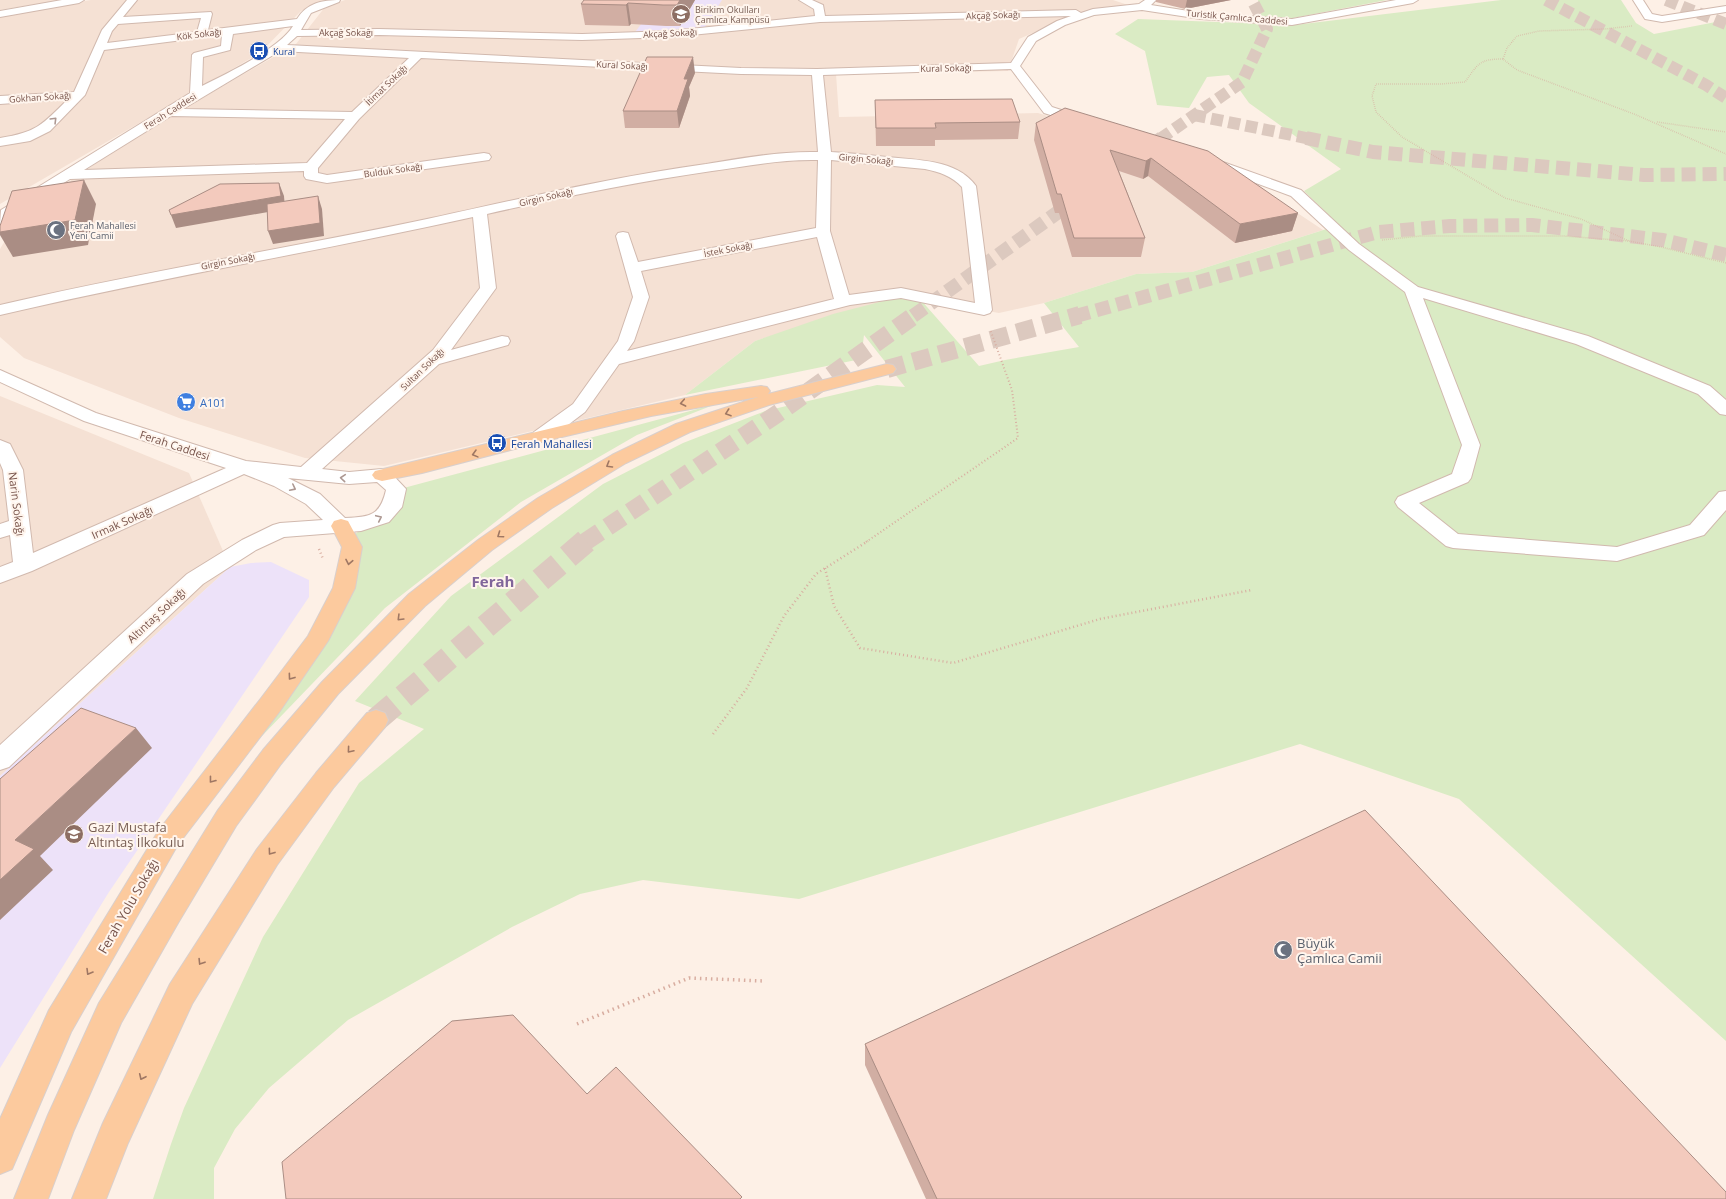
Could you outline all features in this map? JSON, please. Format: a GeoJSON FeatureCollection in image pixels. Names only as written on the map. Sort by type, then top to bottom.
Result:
{"type":"FeatureCollection","features":[{"type":"Feature","properties":{"kind":"main road"},"geometry":{"type":"LineString","coordinates":[[30,1199],[60,1126],[110,1013],[168,914],[227,818],[272,757],[330,688],[417,600],[485,545],[533,511],[626,456],[683,428],[756,403],[887,369],[693,401],[541,436],[411,470],[382,475]]}},
{"type":"Feature","properties":{"kind":"main road","name":"Ferah Yolu Sokağı"},"geometry":{"type":"LineString","coordinates":[[0,1157],[60,1021],[168,838],[271,704],[317,641],[344,588],[352,547],[341,526]]}},
{"type":"Feature","properties":{"kind":"main road"},"geometry":{"type":"LineString","coordinates":[[89,1199],[114,1135],[181,994],[267,857],[325,780],[376,720]]}},
{"type":"Feature","properties":{"kind":"street"},"geometry":{"type":"LineString","coordinates":[[4,17],[79,0]]}},
{"type":"Feature","properties":{"kind":"street"},"geometry":{"type":"LineString","coordinates":[[0,142],[25,138],[46,128],[79,95],[99,46],[114,21],[132,0]]}},
{"type":"Feature","properties":{"kind":"street"},"geometry":{"type":"LineString","coordinates":[[299,3],[312,8],[335,0]]}},
{"type":"Feature","properties":{"kind":"street"},"geometry":{"type":"LineString","coordinates":[[804,0],[819,7],[820,19]]}},
{"type":"Feature","properties":{"kind":"street","name":"Turistik Çamlıca Caddesi"},"geometry":{"type":"LineString","coordinates":[[1093,12],[1147,3],[1201,16],[1292,22],[1414,0]]}},
{"type":"Feature","properties":{"kind":"street"},"geometry":{"type":"LineString","coordinates":[[1638,0],[1649,17],[1662,19],[1726,9]]}},
{"type":"Feature","properties":{"kind":"street"},"geometry":{"type":"LineString","coordinates":[[1084,4],[1106,11]]}},
{"type":"Feature","properties":{"kind":"street","name":"Ferah Caddesi"},"geometry":{"type":"LineString","coordinates":[[2,216],[196,95],[278,48],[297,28],[307,11],[312,8]]}},
{"type":"Feature","properties":{"kind":"street"},"geometry":{"type":"LineString","coordinates":[[1093,12],[1061,23],[1032,39],[1014,66],[1048,110],[1099,126]]}},
{"type":"Feature","properties":{"kind":"street","name":"Akçağ Sokağı"},"geometry":{"type":"LineString","coordinates":[[297,28],[380,32],[582,37],[671,34],[820,19],[1093,12]]}},
{"type":"Feature","properties":{"kind":"street"},"geometry":{"type":"LineString","coordinates":[[114,21],[207,14],[202,34]]}},
{"type":"Feature","properties":{"kind":"street","name":"Kök Sokağı"},"geometry":{"type":"LineString","coordinates":[[99,46],[228,31],[297,28]]}},
{"type":"Feature","properties":{"kind":"street"},"geometry":{"type":"LineString","coordinates":[[196,95],[198,55],[226,48],[228,31]]}},
{"type":"Feature","properties":{"kind":"street","name":"Kural Sokağı"},"geometry":{"type":"LineString","coordinates":[[278,48],[741,71],[817,72],[1014,66]]}},
{"type":"Feature","properties":{"kind":"street","name":"İtimat Sokağı"},"geometry":{"type":"LineString","coordinates":[[311,167],[355,116],[418,55]]}},
{"type":"Feature","properties":{"kind":"street"},"geometry":{"type":"LineString","coordinates":[[817,72],[825,156],[823,231],[843,302]]}},
{"type":"Feature","properties":{"kind":"street","name":"Gökhan Sokağı"},"geometry":{"type":"LineString","coordinates":[[0,100],[79,95]]}},
{"type":"Feature","properties":{"kind":"street"},"geometry":{"type":"LineString","coordinates":[[170,112],[355,116]]}},
{"type":"Feature","properties":{"kind":"street","name":"Girgin Sokağı"},"geometry":{"type":"LineString","coordinates":[[0,310],[57,296],[201,266],[347,240],[606,184],[676,171],[777,158],[825,156],[921,164],[950,172],[964,180],[969,186],[984,310]]}},
{"type":"Feature","properties":{"kind":"street","name":"Bulduk Sokağı"},"geometry":{"type":"LineString","coordinates":[[311,167],[311,176],[327,179],[484,157]]}},
{"type":"Feature","properties":{"kind":"street"},"geometry":{"type":"LineString","coordinates":[[1200,158],[1296,193],[1354,247],[1412,290],[1582,340],[1704,390],[1726,410]]}},
{"type":"Feature","properties":{"kind":"street"},"geometry":{"type":"LineString","coordinates":[[67,176],[311,167]]}},
{"type":"Feature","properties":{"kind":"street","name":"Sultan Sokağı"},"geometry":{"type":"LineString","coordinates":[[305,474],[433,360],[488,288],[480,212]]}},
{"type":"Feature","properties":{"kind":"street","name":"İstek Sokağı"},"geometry":{"type":"LineString","coordinates":[[632,268],[823,231]]}},
{"type":"Feature","properties":{"kind":"street"},"geometry":{"type":"LineString","coordinates":[[541,436],[579,408],[626,341],[641,297],[623,236]]}},
{"type":"Feature","properties":{"kind":"street"},"geometry":{"type":"LineString","coordinates":[[1412,290],[1471,445],[1461,478],[1405,502],[1453,541],[1617,554],[1697,530],[1726,497]]}},
{"type":"Feature","properties":{"kind":"street"},"geometry":{"type":"LineString","coordinates":[[613,360],[843,302],[901,293],[984,310]]}},
{"type":"Feature","properties":{"kind":"street"},"geometry":{"type":"LineString","coordinates":[[433,360],[502,341]]}},
{"type":"Feature","properties":{"kind":"street","name":"Ferah Caddesi"},"geometry":{"type":"LineString","coordinates":[[0,376],[90,418],[244,467],[281,482],[313,499],[341,526]]}},
{"type":"Feature","properties":{"kind":"street","name":"Narin Sokağı"},"geometry":{"type":"LineString","coordinates":[[0,446],[4,448],[13,470],[24,566]]}},
{"type":"Feature","properties":{"kind":"street"},"geometry":{"type":"LineString","coordinates":[[244,467],[349,478],[382,475]]}},
{"type":"Feature","properties":{"kind":"street","name":"Irmak Sokağı"},"geometry":{"type":"LineString","coordinates":[[0,576],[244,467]]}},
{"type":"Feature","properties":{"kind":"street","name":"Altıntaş Sokağı"},"geometry":{"type":"LineString","coordinates":[[0,760],[195,579],[249,545],[280,530],[360,524],[382,517],[392,507],[396,489],[382,475]]}},
{"type":"Feature","properties":{"kind":"street"},"geometry":{"type":"LineString","coordinates":[[0,531],[20,525]]}},
{"type":"Feature","properties":{"kind":"path"},"geometry":{"type":"LineString","coordinates":[[1503,59],[1506,48],[1517,36],[1539,31],[1605,29],[1633,26],[1662,19]]}},
{"type":"Feature","properties":{"kind":"path"},"geometry":{"type":"LineString","coordinates":[[1629,241],[1581,219],[1505,198],[1402,137],[1376,112],[1372,96],[1376,84],[1441,84],[1465,82],[1480,61],[1485,59],[1503,59],[1517,70],[1652,122],[1726,154]]}},
{"type":"Feature","properties":{"kind":"path"},"geometry":{"type":"LineString","coordinates":[[1652,122],[1726,132]]}},
{"type":"Feature","properties":{"kind":"path"},"geometry":{"type":"LineString","coordinates":[[1354,247],[1389,239],[1420,236],[1564,236],[1629,241],[1675,250],[1726,263]]}},
{"type":"Feature","properties":{"kind":"path"},"geometry":{"type":"LineString","coordinates":[[713,734],[747,688],[784,616],[816,574],[864,544],[1018,438],[1012,390],[984,310]]}},
{"type":"Feature","properties":{"kind":"path"},"geometry":{"type":"LineString","coordinates":[[825,568],[834,606],[860,648],[953,663],[1100,619],[1252,590]]}},
{"type":"Feature","properties":{"kind":"path"},"geometry":{"type":"LineString","coordinates":[[577,1024],[689,978],[764,981]]}},
{"type":"Feature","properties":{"kind":"shaded area"},"geometry":{"type":"Polygon","coordinates":[[[0,0],[60,0],[0,10],[0,0]]]}},
{"type":"Feature","properties":{"kind":"shaded area"},"geometry":{"type":"Polygon","coordinates":[[[91,0],[329,0],[301,11],[260,53],[0,204],[0,15],[91,0]]]}},
{"type":"Feature","properties":{"kind":"shaded area"},"geometry":{"type":"Polygon","coordinates":[[[345,0],[1113,0],[1128,5],[1071,16],[1019,39],[1008,71],[836,74],[839,117],[1038,113],[1222,169],[1260,188],[1323,230],[1192,272],[1136,274],[1044,303],[999,313],[903,296],[755,341],[685,395],[384,466],[305,458],[179,418],[24,358],[0,337],[0,249],[21,214],[135,137],[296,44],[325,7],[345,0]]]}},
{"type":"Feature","properties":{"kind":"shaded area","name":"Birikim Okulları Çamlıca Kampüsü"},"geometry":{"type":"Polygon","coordinates":[[[660,0],[722,0],[705,27],[635,32],[660,0]]]}},
{"type":"Feature","properties":{"kind":"shaded area"},"geometry":{"type":"Polygon","coordinates":[[[0,396],[189,473],[230,567],[0,776],[0,396]]]}},
{"type":"Feature","properties":{"kind":"shaded area","name":"Gazi Mustafa Altıntaş İlkokulu"},"geometry":{"type":"Polygon","coordinates":[[[271,562],[309,580],[309,597],[109,892],[0,1068],[0,776],[230,567],[251,563],[271,562]]]}},
{"type":"Feature","properties":{"kind":"green space"},"geometry":{"type":"Polygon","coordinates":[[[1258,0],[1387,0],[1293,18],[1261,16],[1258,0]]]}},
{"type":"Feature","properties":{"kind":"green space"},"geometry":{"type":"Polygon","coordinates":[[[1501,0],[1621,0],[1636,23],[1654,34],[1726,20],[1726,1041],[1459,799],[1300,744],[799,899],[643,880],[580,894],[512,927],[348,1020],[269,1088],[235,1129],[214,1168],[214,1199],[153,1199],[184,1108],[263,937],[359,783],[424,729],[355,701],[451,596],[603,484],[683,443],[765,411],[877,385],[905,387],[864,335],[861,359],[685,395],[755,341],[833,314],[903,296],[920,299],[979,366],[1079,347],[1044,303],[1136,274],[1192,272],[1339,225],[1304,191],[1341,169],[1249,103],[1229,75],[1207,77],[1189,108],[1157,105],[1145,51],[1115,34],[1138,19],[1295,25],[1501,0]]]}},
{"type":"Feature","properties":{"kind":"green space"},"geometry":{"type":"Polygon","coordinates":[[[716,404],[637,435],[521,502],[385,608],[261,737],[323,642],[352,536],[379,518],[385,493],[716,404]]]}},
{"type":"Feature","properties":{"kind":"building"},"geometry":{"type":"Polygon","coordinates":[[[584,0],[680,0],[677,5],[628,3],[626,5],[581,4],[584,0]]]}},
{"type":"Feature","properties":{"kind":"building"},"geometry":{"type":"Polygon","coordinates":[[[647,57],[693,57],[684,79],[688,79],[677,111],[623,111],[647,57]]]}},
{"type":"Feature","properties":{"kind":"building"},"geometry":{"type":"Polygon","coordinates":[[[1012,99],[1020,122],[935,123],[936,128],[876,128],[875,100],[1012,99]]]}},
{"type":"Feature","properties":{"kind":"building"},"geometry":{"type":"Polygon","coordinates":[[[1065,108],[1208,151],[1298,213],[1240,224],[1151,158],[1146,161],[1110,150],[1145,238],[1074,238],[1061,194],[1057,194],[1036,123],[1065,108]]]}},
{"type":"Feature","properties":{"kind":"building"},"geometry":{"type":"Polygon","coordinates":[[[84,180],[75,220],[0,232],[0,226],[12,191],[84,180]]]}},
{"type":"Feature","properties":{"kind":"building"},"geometry":{"type":"Polygon","coordinates":[[[279,183],[281,196],[171,215],[169,210],[220,184],[279,183]]]}},
{"type":"Feature","properties":{"kind":"building"},"geometry":{"type":"Polygon","coordinates":[[[318,196],[320,223],[268,231],[267,204],[318,196]]]}},
{"type":"Feature","properties":{"kind":"building"},"geometry":{"type":"Polygon","coordinates":[[[81,708],[136,728],[15,840],[34,849],[0,880],[0,779],[81,708]]]}},
{"type":"Feature","properties":{"kind":"building","name":"Büyük Çamlıca Camii"},"geometry":{"type":"Polygon","coordinates":[[[1365,810],[1726,1192],[1726,1199],[937,1199],[865,1044],[1365,810]]]}},
{"type":"Feature","properties":{"kind":"building"},"geometry":{"type":"Polygon","coordinates":[[[513,1015],[587,1094],[616,1067],[742,1197],[740,1199],[286,1199],[282,1162],[452,1021],[513,1015]]]}},
{"type":"Feature","properties":{"kind":"tunnel"},"geometry":{"type":"LineString","coordinates":[[1160,139],[1242,82],[1267,29],[1252,0]]}},
{"type":"Feature","properties":{"kind":"tunnel"},"geometry":{"type":"LineString","coordinates":[[1546,0],[1706,85],[1726,98]]}},
{"type":"Feature","properties":{"kind":"tunnel"},"geometry":{"type":"LineString","coordinates":[[1666,0],[1726,24]]}},
{"type":"Feature","properties":{"kind":"tunnel"},"geometry":{"type":"LineString","coordinates":[[1194,115],[1311,139]]}},
{"type":"Feature","properties":{"kind":"tunnel"},"geometry":{"type":"LineString","coordinates":[[1139,154],[1162,138]]}},
{"type":"Feature","properties":{"kind":"tunnel"},"geometry":{"type":"LineString","coordinates":[[1306,138],[1373,152],[1644,175],[1726,174]]}},
{"type":"Feature","properties":{"kind":"tunnel"},"geometry":{"type":"LineString","coordinates":[[913,316],[1082,195]]}},
{"type":"Feature","properties":{"kind":"tunnel"},"geometry":{"type":"LineString","coordinates":[[1076,316],[1378,232],[1450,226],[1532,225],[1663,240],[1726,255]]}},
{"type":"Feature","properties":{"kind":"tunnel"},"geometry":{"type":"LineString","coordinates":[[585,542],[777,414],[915,315]]}},
{"type":"Feature","properties":{"kind":"tunnel"},"geometry":{"type":"LineString","coordinates":[[887,369],[1080,315]]}},
{"type":"Feature","properties":{"kind":"tunnel"},"geometry":{"type":"LineString","coordinates":[[376,720],[586,541]]}},
{"type":"Feature","properties":{"kind":"place","name":"Birikim Okulları Çamlıca Kampüsü"},"geometry":{"type":"Point","coordinates":[681,14]}},
{"type":"Feature","properties":{"kind":"place","name":"Kural"},"geometry":{"type":"Point","coordinates":[259,51]}},
{"type":"Feature","properties":{"kind":"place","name":"Ferah Mahallesi Yeni Camii"},"geometry":{"type":"Point","coordinates":[56,230]}},
{"type":"Feature","properties":{"kind":"place","name":"A101"},"geometry":{"type":"Point","coordinates":[186,402]}},
{"type":"Feature","properties":{"kind":"place","name":"Ferah Mahallesi"},"geometry":{"type":"Point","coordinates":[497,443]}},
{"type":"Feature","properties":{"kind":"place","name":"Gazi Mustafa Altıntaş İlkokulu"},"geometry":{"type":"Point","coordinates":[74,834]}},
{"type":"Feature","properties":{"kind":"place","name":"Büyük Çamlıca Camii"},"geometry":{"type":"Point","coordinates":[1283,950]}},
{"type":"Feature","properties":{"kind":"district","name":"Ferah"},"geometry":{"type":"Point","coordinates":[493,581]}}]}
